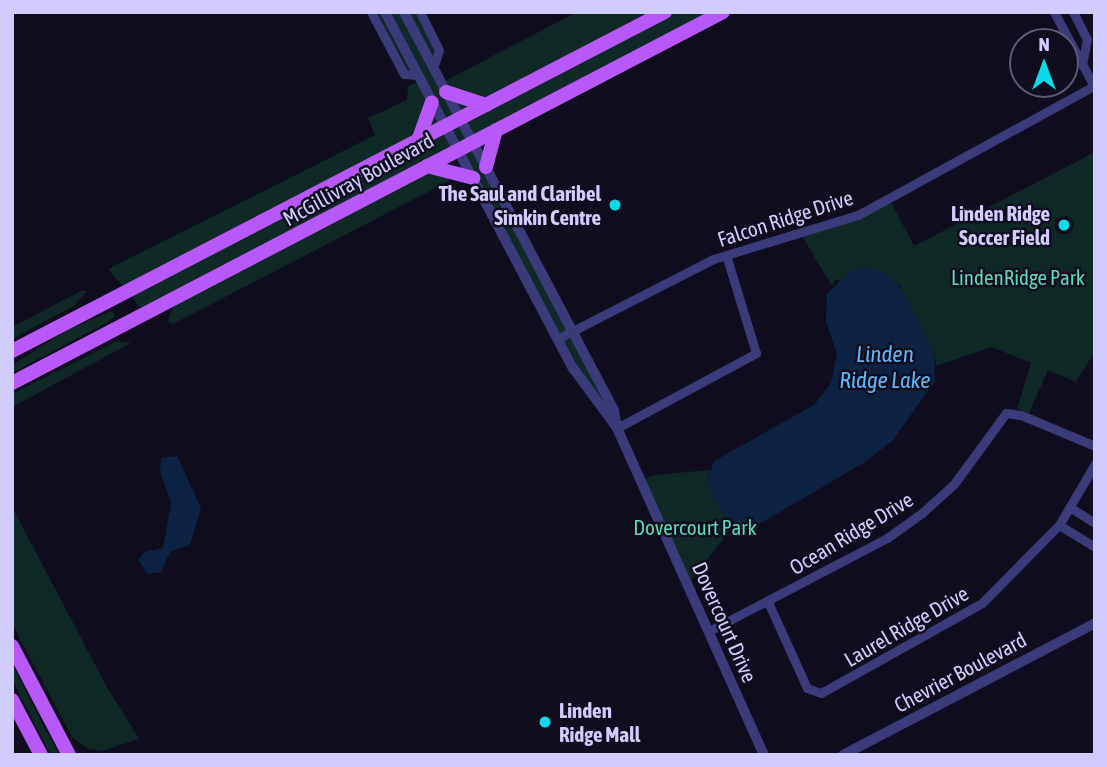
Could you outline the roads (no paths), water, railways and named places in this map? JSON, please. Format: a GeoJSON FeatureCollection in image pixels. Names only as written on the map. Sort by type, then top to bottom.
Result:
{"type":"FeatureCollection","features":[{"type":"Feature","properties":{"kind":"main road","name":"McGillivray Boulevard"},"geometry":{"type":"LineString","coordinates":[[12,351],[664,12]]}},
{"type":"Feature","properties":{"kind":"main road","name":"McGillivray Boulevard"},"geometry":{"type":"LineString","coordinates":[[12,383],[723,12]]}},
{"type":"Feature","properties":{"kind":"main road"},"geometry":{"type":"LineString","coordinates":[[446,92],[486,106]]}},
{"type":"Feature","properties":{"kind":"main road"},"geometry":{"type":"LineString","coordinates":[[418,141],[432,102]]}},
{"type":"Feature","properties":{"kind":"main road"},"geometry":{"type":"LineString","coordinates":[[486,167],[496,130]]}},
{"type":"Feature","properties":{"kind":"main road"},"geometry":{"type":"LineString","coordinates":[[427,166],[473,178]]}},
{"type":"Feature","properties":{"kind":"main road"},"geometry":{"type":"LineString","coordinates":[[12,646],[69,755]]}},
{"type":"Feature","properties":{"kind":"main road"},"geometry":{"type":"LineString","coordinates":[[12,700],[41,755]]}},
{"type":"Feature","properties":{"kind":"street"},"geometry":{"type":"LineString","coordinates":[[371,12],[404,74],[417,75]]}},
{"type":"Feature","properties":{"kind":"street","name":"Dovercourt Drive"},"geometry":{"type":"LineString","coordinates":[[385,12],[557,339],[617,428],[764,755]]}},
{"type":"Feature","properties":{"kind":"street","name":"Dovercourt Drive"},"geometry":{"type":"LineString","coordinates":[[404,12],[614,411],[617,428]]}},
{"type":"Feature","properties":{"kind":"street"},"geometry":{"type":"LineString","coordinates":[[420,12],[439,50],[433,68]]}},
{"type":"Feature","properties":{"kind":"street"},"geometry":{"type":"LineString","coordinates":[[1054,12],[1094,86]]}},
{"type":"Feature","properties":{"kind":"street"},"geometry":{"type":"LineString","coordinates":[[1073,12],[1087,39],[1082,65]]}},
{"type":"Feature","properties":{"kind":"street","name":"Falcon Ridge Drive"},"geometry":{"type":"LineString","coordinates":[[557,339],[726,255],[858,215],[1094,86]]}},
{"type":"Feature","properties":{"kind":"street"},"geometry":{"type":"LineString","coordinates":[[617,428],[756,353],[726,255]]}},
{"type":"Feature","properties":{"kind":"street","name":"Ocean Ridge Drive"},"geometry":{"type":"LineString","coordinates":[[709,631],[887,538],[922,513],[954,484],[1006,414],[1021,415],[1095,446]]}},
{"type":"Feature","properties":{"kind":"street","name":"Laurel Ridge Drive"},"geometry":{"type":"LineString","coordinates":[[768,602],[807,688],[821,693],[969,612],[1014,575],[1059,525],[1095,464]]}},
{"type":"Feature","properties":{"kind":"street"},"geometry":{"type":"LineString","coordinates":[[1071,508],[1095,523]]}},
{"type":"Feature","properties":{"kind":"street"},"geometry":{"type":"LineString","coordinates":[[1059,525],[1095,547]]}},
{"type":"Feature","properties":{"kind":"street","name":"Chevrier Boulevard"},"geometry":{"type":"LineString","coordinates":[[843,755],[1095,623]]}},
{"type":"Feature","properties":{"kind":"water","name":"Linden Ridge Lake"},"geometry":{"type":"Polygon","coordinates":[[[871,267],[890,276],[905,295],[934,352],[935,381],[893,440],[865,462],[761,523],[745,526],[727,518],[713,500],[707,481],[714,461],[814,405],[831,383],[837,354],[826,321],[827,294],[850,271],[871,267]]]}},
{"type":"Feature","properties":{"kind":"water"},"geometry":{"type":"Polygon","coordinates":[[[177,456],[201,508],[190,545],[170,552],[161,572],[148,574],[138,560],[145,552],[163,548],[171,503],[160,471],[161,458],[177,456]]]}},
{"type":"Feature","properties":{"kind":"place","name":"The Saul and Claribel Simkin Centre"},"geometry":{"type":"Point","coordinates":[615,205]}},
{"type":"Feature","properties":{"kind":"place","name":"Linden Ridge Soccer Field"},"geometry":{"type":"Point","coordinates":[1064,225]}},
{"type":"Feature","properties":{"kind":"place","name":"Linden Ridge Mall"},"geometry":{"type":"Point","coordinates":[545,722]}},
{"type":"Feature","properties":{"kind":"park label","name":"LindenRidge Park"},"geometry":{"type":"Point","coordinates":[1018,277]}},
{"type":"Feature","properties":{"kind":"park label","name":"Dovercourt Park"},"geometry":{"type":"Point","coordinates":[695,527]}}]}
